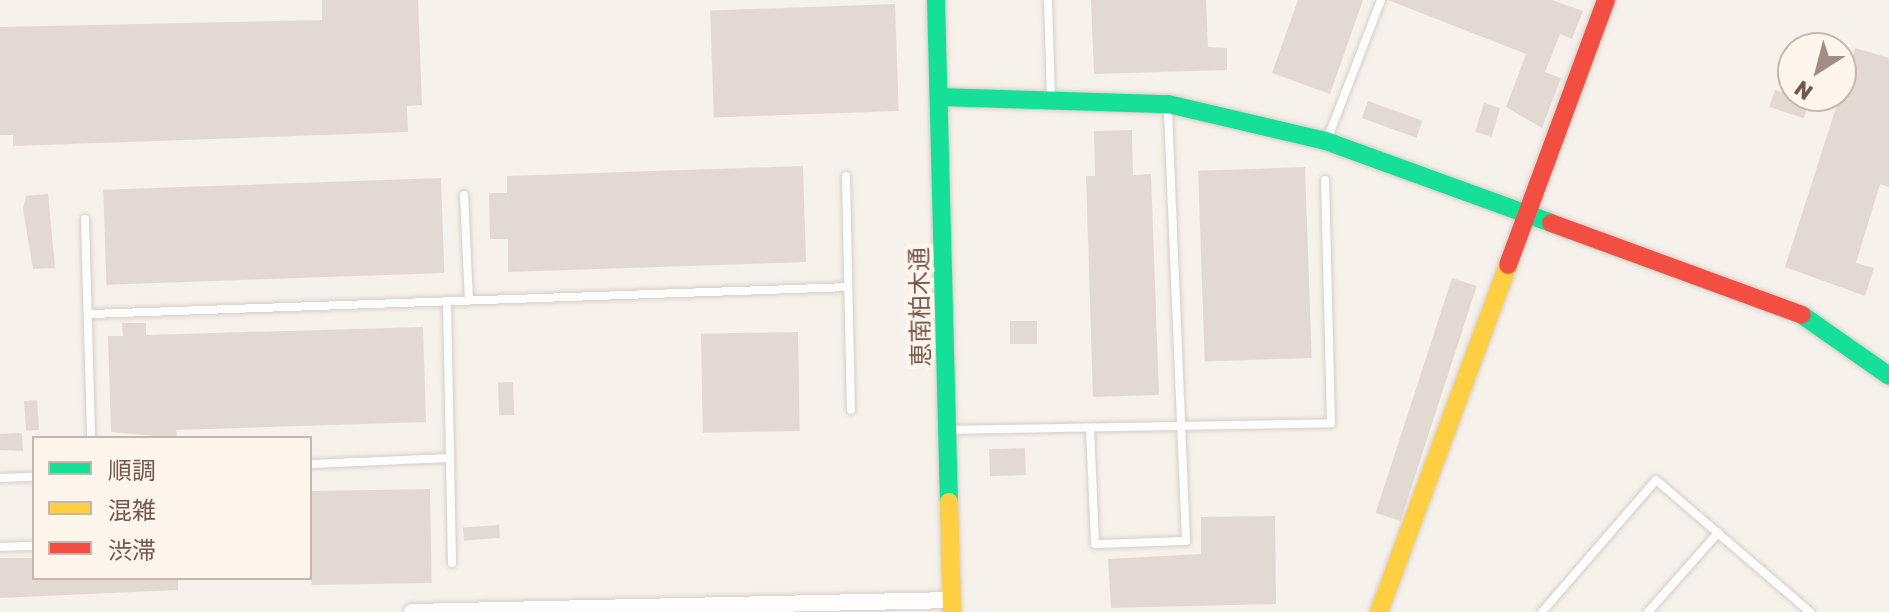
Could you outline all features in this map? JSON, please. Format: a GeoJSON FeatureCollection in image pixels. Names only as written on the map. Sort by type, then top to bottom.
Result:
{"type":"FeatureCollection","features":[{"type":"Feature","properties":{"kind":"street","name":"恵南柏木通"},"geometry":{"type":"LineString","coordinates":[[936,0],[952,606]]}},
{"type":"Feature","properties":{"kind":"street"},"geometry":{"type":"LineString","coordinates":[[1379,612],[1606,0]]}},
{"type":"Feature","properties":{"kind":"street"},"geometry":{"type":"LineString","coordinates":[[939,97],[1168,104],[1326,141],[1822,322],[1889,376]]}},
{"type":"Feature","properties":{"kind":"street"},"geometry":{"type":"LineString","coordinates":[[412,612],[952,606]]}},
{"type":"Feature","properties":{"kind":"lane"},"geometry":{"type":"LineString","coordinates":[[1048,0],[1051,99]]}},
{"type":"Feature","properties":{"kind":"lane"},"geometry":{"type":"LineString","coordinates":[[1326,141],[1381,0]]}},
{"type":"Feature","properties":{"kind":"lane"},"geometry":{"type":"LineString","coordinates":[[1090,428],[1095,544],[1186,541],[1168,104]]}},
{"type":"Feature","properties":{"kind":"lane"},"geometry":{"type":"LineString","coordinates":[[846,176],[851,410]]}},
{"type":"Feature","properties":{"kind":"lane"},"geometry":{"type":"LineString","coordinates":[[948,431],[1331,423],[1325,180]]}},
{"type":"Feature","properties":{"kind":"lane"},"geometry":{"type":"LineString","coordinates":[[464,195],[469,300]]}},
{"type":"Feature","properties":{"kind":"lane"},"geometry":{"type":"LineString","coordinates":[[85,219],[91,314],[91,436]]}},
{"type":"Feature","properties":{"kind":"lane"},"geometry":{"type":"LineString","coordinates":[[91,314],[848,287]]}},
{"type":"Feature","properties":{"kind":"lane"},"geometry":{"type":"LineString","coordinates":[[447,301],[452,563]]}},
{"type":"Feature","properties":{"kind":"lane"},"geometry":{"type":"LineString","coordinates":[[312,464],[450,458]]}},
{"type":"Feature","properties":{"kind":"lane"},"geometry":{"type":"LineString","coordinates":[[0,478],[32,477]]}},
{"type":"Feature","properties":{"kind":"lane"},"geometry":{"type":"LineString","coordinates":[[1542,612],[1656,480],[1810,612]]}},
{"type":"Feature","properties":{"kind":"lane"},"geometry":{"type":"LineString","coordinates":[[1648,612],[1718,533]]}},
{"type":"Feature","properties":{"kind":"lane"},"geometry":{"type":"LineString","coordinates":[[0,547],[32,546]]}},
{"type":"Feature","properties":{"kind":"building"},"geometry":{"type":"Polygon","coordinates":[[[322,0],[418,0],[422,105],[407,106],[408,132],[13,146],[13,135],[0,135],[0,27],[322,20],[322,0]]]}},
{"type":"Feature","properties":{"kind":"building"},"geometry":{"type":"Polygon","coordinates":[[[1091,0],[1206,0],[1208,47],[1227,48],[1227,70],[1094,74],[1091,0]]]}},
{"type":"Feature","properties":{"kind":"building"},"geometry":{"type":"Polygon","coordinates":[[[1298,0],[1363,0],[1330,94],[1272,73],[1298,0]]]}},
{"type":"Feature","properties":{"kind":"building"},"geometry":{"type":"Polygon","coordinates":[[[1388,0],[1552,0],[1583,11],[1572,39],[1560,34],[1545,72],[1561,78],[1542,128],[1506,107],[1526,54],[1388,0]]]}},
{"type":"Feature","properties":{"kind":"building"},"geometry":{"type":"Polygon","coordinates":[[[895,4],[899,111],[714,117],[710,10],[895,4]]]}},
{"type":"Feature","properties":{"kind":"building"},"geometry":{"type":"Polygon","coordinates":[[[1857,49],[1889,58],[1889,187],[1880,184],[1856,263],[1874,268],[1865,296],[1785,267],[1835,112],[1857,112],[1857,49]]]}},
{"type":"Feature","properties":{"kind":"building"},"geometry":{"type":"Polygon","coordinates":[[[1775,90],[1777,91],[1777,110],[1769,107],[1775,90]]]}},
{"type":"Feature","properties":{"kind":"building"},"geometry":{"type":"Polygon","coordinates":[[[1368,101],[1423,121],[1416,138],[1362,118],[1368,101]]]}},
{"type":"Feature","properties":{"kind":"building"},"geometry":{"type":"Polygon","coordinates":[[[1484,103],[1500,108],[1491,137],[1475,132],[1484,103]]]}},
{"type":"Feature","properties":{"kind":"building"},"geometry":{"type":"Polygon","coordinates":[[[1784,112],[1806,112],[1804,118],[1784,112]]]}},
{"type":"Feature","properties":{"kind":"building"},"geometry":{"type":"Polygon","coordinates":[[[1132,130],[1133,175],[1151,174],[1159,395],[1093,397],[1086,176],[1095,176],[1094,131],[1132,130]]]}},
{"type":"Feature","properties":{"kind":"building"},"geometry":{"type":"Polygon","coordinates":[[[803,166],[806,262],[508,272],[508,239],[490,239],[489,193],[507,193],[507,176],[803,166]]]}},
{"type":"Feature","properties":{"kind":"building"},"geometry":{"type":"Polygon","coordinates":[[[1305,167],[1312,358],[1205,362],[1198,171],[1305,167]]]}},
{"type":"Feature","properties":{"kind":"building"},"geometry":{"type":"Polygon","coordinates":[[[441,178],[444,273],[107,285],[103,190],[441,178]]]}},
{"type":"Feature","properties":{"kind":"building"},"geometry":{"type":"Polygon","coordinates":[[[48,194],[55,268],[33,269],[23,209],[26,196],[48,194]]]}},
{"type":"Feature","properties":{"kind":"building"},"geometry":{"type":"Polygon","coordinates":[[[1452,278],[1477,286],[1400,521],[1376,513],[1452,278]]]}},
{"type":"Feature","properties":{"kind":"building"},"geometry":{"type":"Polygon","coordinates":[[[1010,321],[1037,321],[1037,344],[1010,344],[1010,321]]]}},
{"type":"Feature","properties":{"kind":"building"},"geometry":{"type":"Polygon","coordinates":[[[122,323],[146,323],[146,335],[423,327],[426,422],[176,430],[177,436],[111,432],[108,336],[123,336],[122,323]]]}},
{"type":"Feature","properties":{"kind":"building"},"geometry":{"type":"Polygon","coordinates":[[[798,332],[800,431],[703,433],[701,334],[798,332]]]}},
{"type":"Feature","properties":{"kind":"building"},"geometry":{"type":"Polygon","coordinates":[[[513,382],[514,415],[499,416],[498,383],[513,382]]]}},
{"type":"Feature","properties":{"kind":"building"},"geometry":{"type":"Polygon","coordinates":[[[37,400],[39,430],[26,431],[24,401],[37,400]]]}},
{"type":"Feature","properties":{"kind":"building"},"geometry":{"type":"Polygon","coordinates":[[[22,433],[23,451],[0,450],[0,434],[22,433]]]}},
{"type":"Feature","properties":{"kind":"building"},"geometry":{"type":"Polygon","coordinates":[[[1025,448],[1026,475],[990,476],[989,449],[1025,448]]]}},
{"type":"Feature","properties":{"kind":"building"},"geometry":{"type":"Polygon","coordinates":[[[430,489],[432,583],[312,585],[312,491],[430,489]]]}},
{"type":"Feature","properties":{"kind":"building"},"geometry":{"type":"Polygon","coordinates":[[[1275,516],[1276,604],[1111,608],[1108,559],[1201,554],[1201,517],[1275,516]]]}},
{"type":"Feature","properties":{"kind":"building"},"geometry":{"type":"Polygon","coordinates":[[[499,525],[500,538],[464,540],[463,528],[499,525]]]}},
{"type":"Feature","properties":{"kind":"building"},"geometry":{"type":"Polygon","coordinates":[[[0,558],[32,558],[32,580],[178,580],[178,590],[0,598],[0,558]]]}},
{"type":"Feature","properties":{"kind":"traffic: fast"},"geometry":{"type":"LineString","coordinates":[[936,0],[949,502]]}},
{"type":"Feature","properties":{"kind":"traffic: fast"},"geometry":{"type":"LineString","coordinates":[[939,97],[1168,104],[1326,141],[1551,223]]}},
{"type":"Feature","properties":{"kind":"traffic: fast"},"geometry":{"type":"LineString","coordinates":[[1802,315],[1889,376]]}},
{"type":"Feature","properties":{"kind":"traffic: slow"},"geometry":{"type":"LineString","coordinates":[[1379,612],[1508,265]]}},
{"type":"Feature","properties":{"kind":"traffic: slow"},"geometry":{"type":"LineString","coordinates":[[949,502],[952,612]]}},
{"type":"Feature","properties":{"kind":"traffic: jam"},"geometry":{"type":"LineString","coordinates":[[1508,265],[1606,0]]}},
{"type":"Feature","properties":{"kind":"traffic: jam"},"geometry":{"type":"LineString","coordinates":[[1551,223],[1802,315]]}}]}
